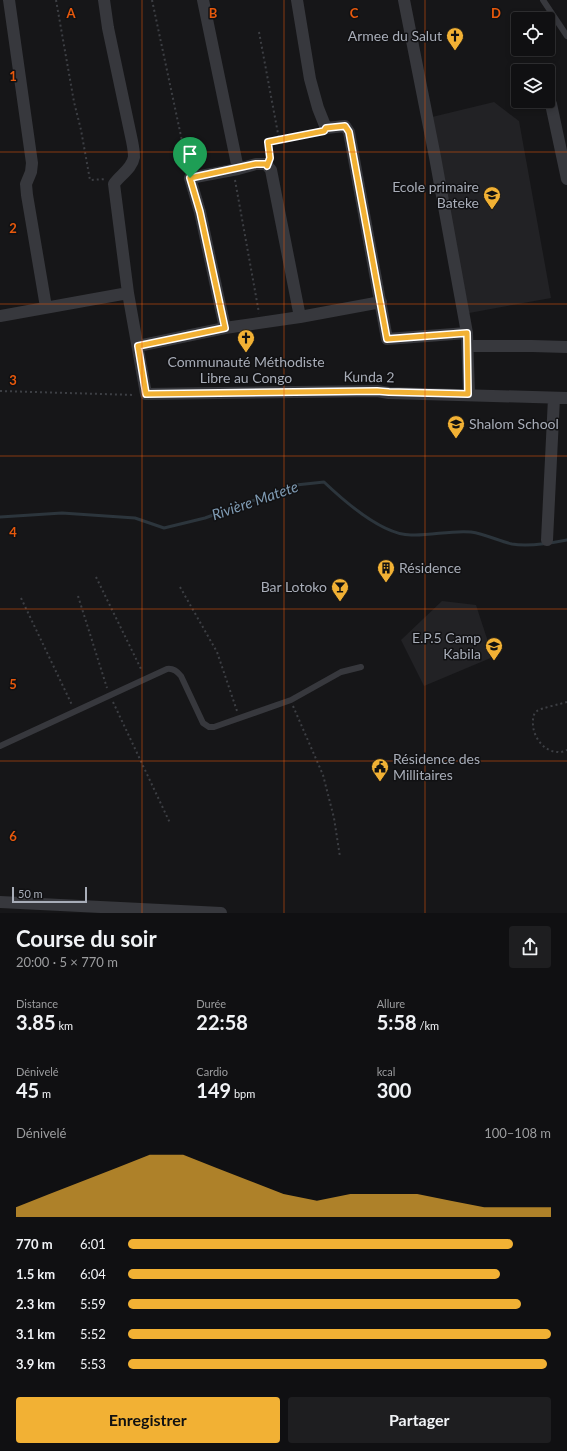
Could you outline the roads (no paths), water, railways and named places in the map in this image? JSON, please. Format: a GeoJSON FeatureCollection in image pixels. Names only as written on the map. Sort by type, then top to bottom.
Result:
{"type":"FeatureCollection","features":[{"type":"Feature","properties":{"kind":"street"},"geometry":{"type":"LineString","coordinates":[[9,0],[32,163],[31,172],[26,184],[26,195],[46,307]]}},
{"type":"Feature","properties":{"kind":"street"},"geometry":{"type":"LineString","coordinates":[[104,0],[108,28],[127,114],[134,157],[129,168],[114,184],[128,293],[138,346],[225,328],[381,302]]}},
{"type":"Feature","properties":{"kind":"street"},"geometry":{"type":"LineString","coordinates":[[203,0],[236,169]]}},
{"type":"Feature","properties":{"kind":"street"},"geometry":{"type":"LineString","coordinates":[[297,0],[310,79],[318,108],[326,128],[345,126],[349,132],[387,339],[467,333]]}},
{"type":"Feature","properties":{"kind":"street"},"geometry":{"type":"LineString","coordinates":[[404,0],[435,157],[467,333],[468,394]]}},
{"type":"Feature","properties":{"kind":"street"},"geometry":{"type":"LineString","coordinates":[[552,108],[567,179]]}},
{"type":"Feature","properties":{"kind":"street"},"geometry":{"type":"LineString","coordinates":[[225,328],[200,212],[190,178],[256,164],[266,164],[271,170],[300,316]]}},
{"type":"Feature","properties":{"kind":"street"},"geometry":{"type":"LineString","coordinates":[[0,316],[128,293]]}},
{"type":"Feature","properties":{"kind":"street","name":"Kunda 2"},"geometry":{"type":"LineString","coordinates":[[138,346],[146,394],[377,391],[567,398]]}},
{"type":"Feature","properties":{"kind":"street"},"geometry":{"type":"LineString","coordinates":[[468,346],[567,347]]}},
{"type":"Feature","properties":{"kind":"street"},"geometry":{"type":"LineString","coordinates":[[547,540],[554,398]]}},
{"type":"Feature","properties":{"kind":"street"},"geometry":{"type":"LineString","coordinates":[[1,900],[221,913]]}},
{"type":"Feature","properties":{"kind":"lane"},"geometry":{"type":"LineString","coordinates":[[543,0],[567,36]]}},
{"type":"Feature","properties":{"kind":"lane"},"geometry":{"type":"LineString","coordinates":[[0,746],[167,668],[178,672],[181,676],[203,723],[210,727],[220,726],[291,700],[342,672],[361,667]]}},
{"type":"Feature","properties":{"kind":"waterway","name":"Rivière Matete"},"geometry":{"type":"LineString","coordinates":[[0,517],[62,513],[135,518],[164,528],[205,518],[296,485],[324,482],[364,516],[400,534],[418,535],[471,532],[518,545],[540,544],[567,540]]}},
{"type":"Feature","properties":{"kind":"place","name":"Armee du Salut"},"geometry":{"type":"Point","coordinates":[455,51]}},
{"type":"Feature","properties":{"kind":"place","name":"Ecole primaire Bateke"},"geometry":{"type":"Point","coordinates":[492,210]}},
{"type":"Feature","properties":{"kind":"place","name":"Communauté Méthodiste Libre au Congo"},"geometry":{"type":"Point","coordinates":[246,353]}},
{"type":"Feature","properties":{"kind":"place","name":"Shalom School"},"geometry":{"type":"Point","coordinates":[456,439]}},
{"type":"Feature","properties":{"kind":"place","name":"Résidence"},"geometry":{"type":"Point","coordinates":[386,583]}},
{"type":"Feature","properties":{"kind":"place","name":"Bar Lotoko"},"geometry":{"type":"Point","coordinates":[340,602]}},
{"type":"Feature","properties":{"kind":"place","name":"E.P.5 Camp Kabila"},"geometry":{"type":"Point","coordinates":[494,661]}},
{"type":"Feature","properties":{"kind":"place","name":"Résidence des Millitaires"},"geometry":{"type":"Point","coordinates":[380,782]}}]}
